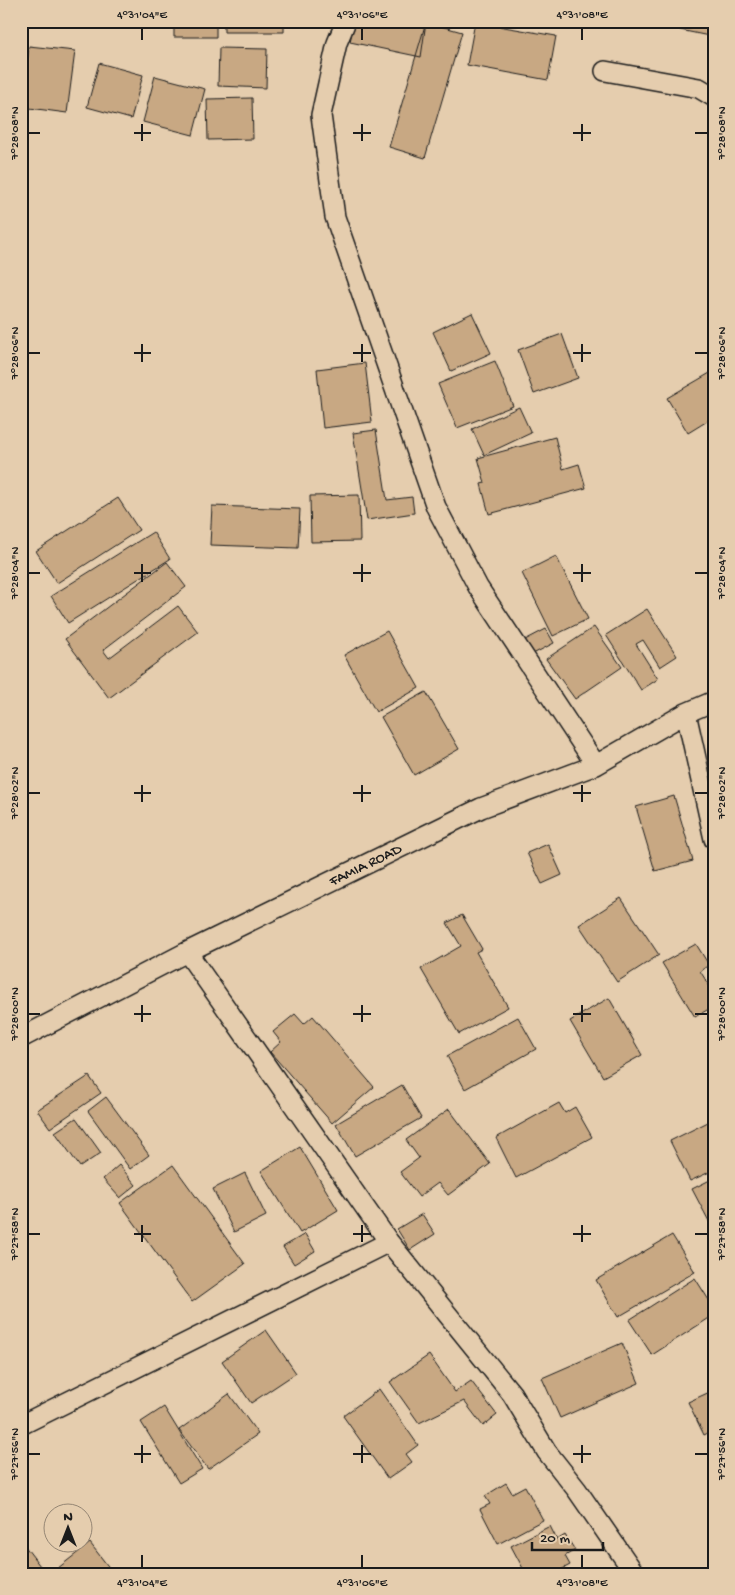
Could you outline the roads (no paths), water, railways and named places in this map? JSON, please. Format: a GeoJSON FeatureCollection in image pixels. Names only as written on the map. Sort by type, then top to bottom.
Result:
{"type":"FeatureCollection","features":[{"type":"Feature","properties":{"kind":"street"},"geometry":{"type":"LineString","coordinates":[[346,21],[337,44],[321,115],[335,218],[436,507],[478,587],[596,765]]}},
{"type":"Feature","properties":{"kind":"street"},"geometry":{"type":"LineString","coordinates":[[605,71],[699,88],[714,97]]}},
{"type":"Feature","properties":{"kind":"street","name":"FAMIA ROAD"},"geometry":{"type":"LineString","coordinates":[[21,1038],[187,952],[481,808],[596,765],[686,713],[714,701]]}},
{"type":"Feature","properties":{"kind":"street"},"geometry":{"type":"LineString","coordinates":[[686,713],[714,839]]}},
{"type":"Feature","properties":{"kind":"street"},"geometry":{"type":"LineString","coordinates":[[187,952],[389,1242],[512,1394],[547,1452],[577,1490],[635,1574]]}},
{"type":"Feature","properties":{"kind":"street"},"geometry":{"type":"LineString","coordinates":[[21,1425],[389,1242]]}}]}
